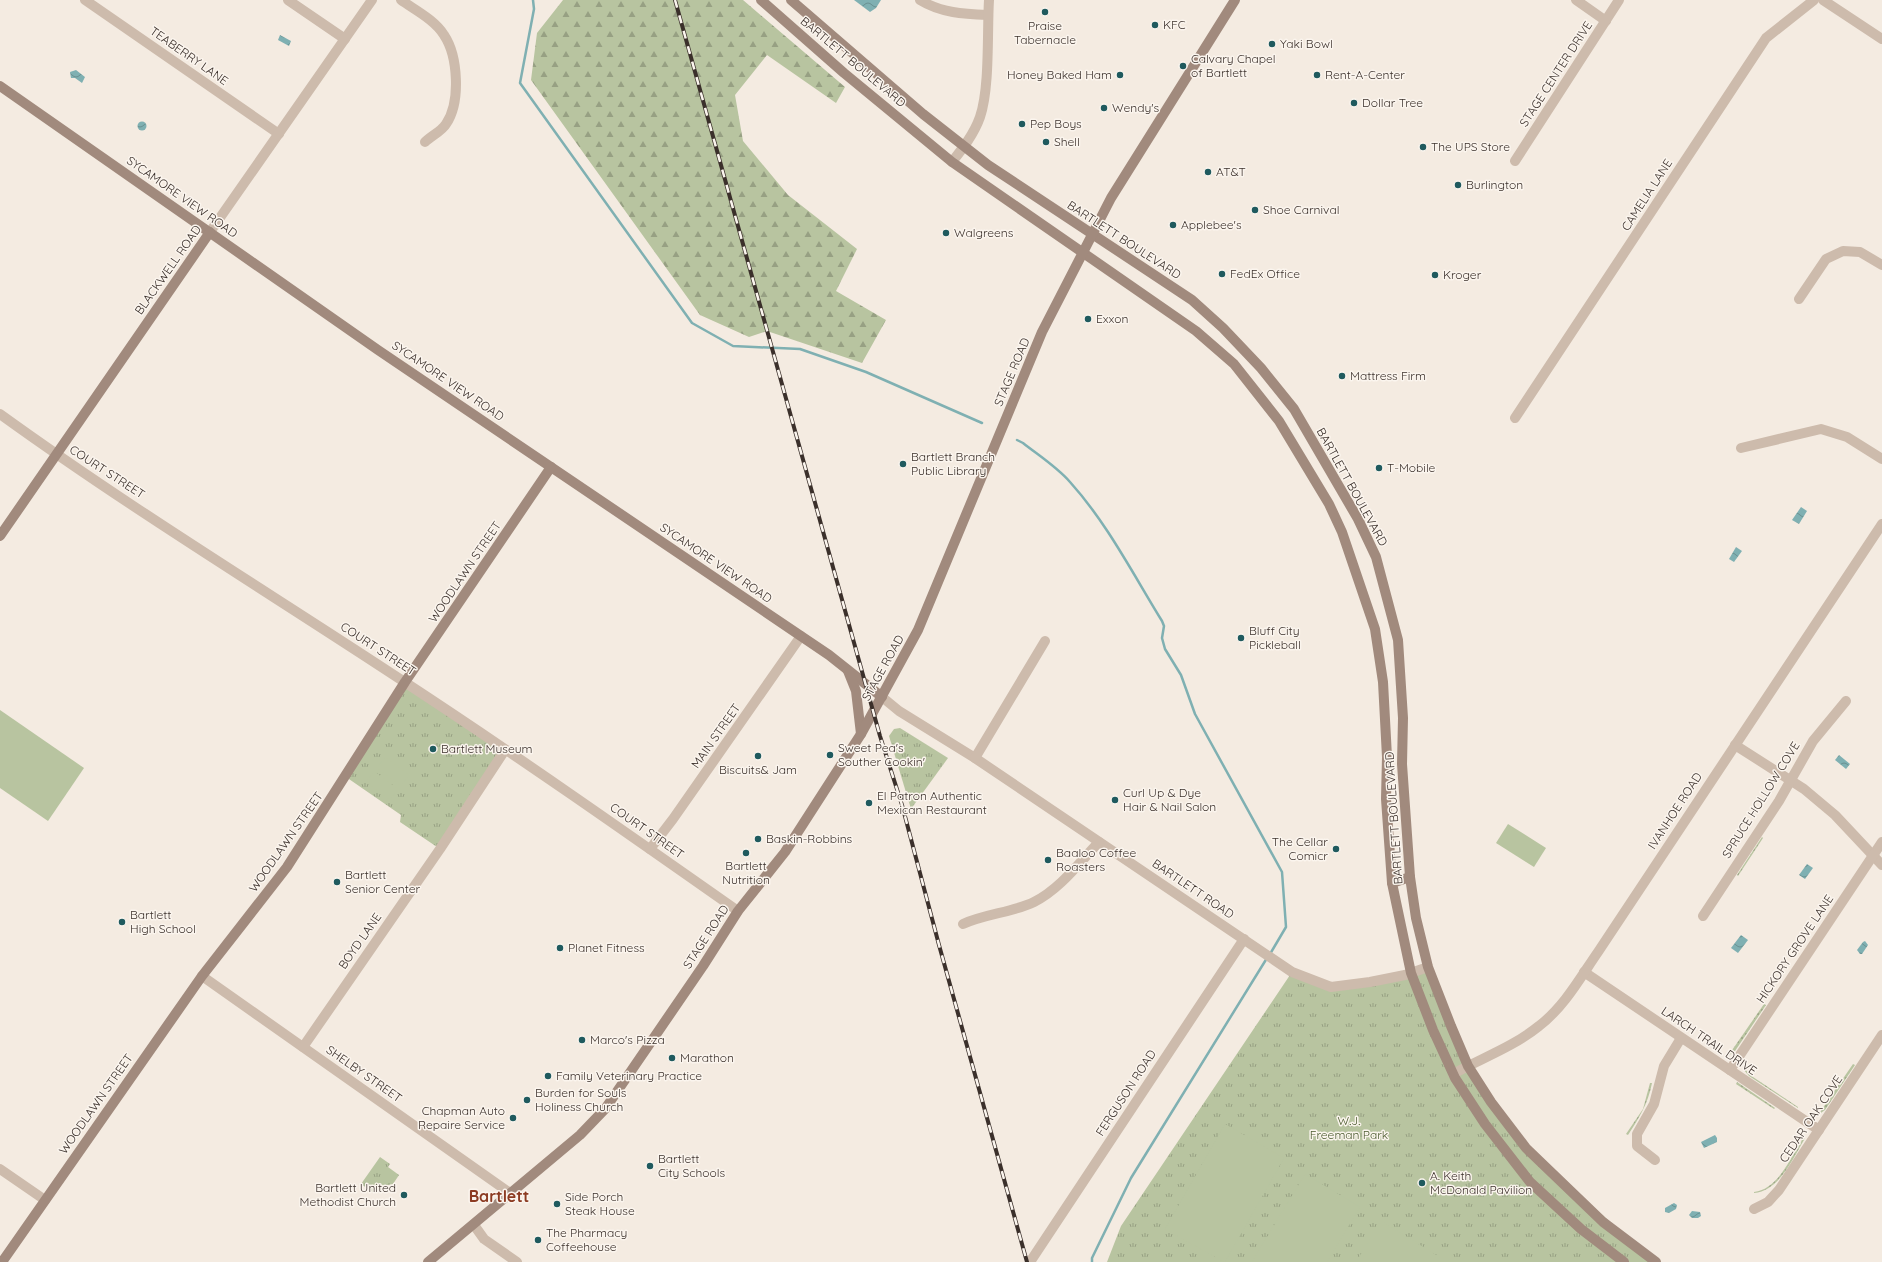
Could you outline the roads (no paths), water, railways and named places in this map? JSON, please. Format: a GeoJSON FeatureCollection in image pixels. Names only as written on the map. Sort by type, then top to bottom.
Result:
{"type":"FeatureCollection","features":[{"type":"Feature","properties":{"kind":"main road","name":"BARTLETT BOULEVARD"},"geometry":{"type":"LineString","coordinates":[[761,0],[844,73],[952,162],[1196,331],[1234,364],[1279,421],[1329,504],[1342,532],[1375,629],[1384,682],[1386,799],[1392,883],[1411,973],[1433,1030],[1453,1074],[1485,1124],[1530,1182],[1580,1229],[1624,1262]]}},
{"type":"Feature","properties":{"kind":"main road","name":"BARTLETT BOULEVARD"},"geometry":{"type":"LineString","coordinates":[[791,0],[922,114],[988,165],[1192,300],[1223,328],[1261,368],[1294,409],[1358,519],[1376,557],[1398,640],[1403,718],[1402,764],[1410,877],[1416,918],[1428,967],[1468,1066],[1491,1102],[1526,1148],[1603,1222],[1656,1262]]}},
{"type":"Feature","properties":{"kind":"main road","name":"STAGE ROAD"},"geometry":{"type":"LineString","coordinates":[[428,1262],[580,1135],[605,1109],[703,966],[738,911],[785,852],[861,734],[918,630],[1044,328],[1082,253],[1120,182],[1235,0]]}},
{"type":"Feature","properties":{"kind":"main road","name":"SYCAMORE VIEW ROAD"},"geometry":{"type":"LineString","coordinates":[[0,86],[378,350],[801,636],[882,696]]}},
{"type":"Feature","properties":{"kind":"main road","name":"BLACKWELL ROAD"},"geometry":{"type":"LineString","coordinates":[[0,536],[210,232]]}},
{"type":"Feature","properties":{"kind":"main road","name":"WOODLAWN STREET"},"geometry":{"type":"LineString","coordinates":[[2,1262],[202,976],[287,867],[405,682],[551,468]]}},
{"type":"Feature","properties":{"kind":"main road"},"geometry":{"type":"LineString","coordinates":[[847,669],[856,691],[861,734]]}},
{"type":"Feature","properties":{"kind":"main road"},"geometry":{"type":"LineString","coordinates":[[1385,720],[1403,718]]}},
{"type":"Feature","properties":{"kind":"main road"},"geometry":{"type":"LineString","coordinates":[[1392,883],[1410,877]]}},
{"type":"Feature","properties":{"kind":"street","name":"TEABERRY LANE"},"geometry":{"type":"LineString","coordinates":[[85,0],[279,134]]}},
{"type":"Feature","properties":{"kind":"street"},"geometry":{"type":"LineString","coordinates":[[288,0],[345,39]]}},
{"type":"Feature","properties":{"kind":"street","name":"BLACKWELL ROAD"},"geometry":{"type":"LineString","coordinates":[[210,232],[372,0]]}},
{"type":"Feature","properties":{"kind":"street"},"geometry":{"type":"LineString","coordinates":[[401,0],[433,22],[442,31],[449,46],[454,64],[455,101],[446,124],[425,142]]}},
{"type":"Feature","properties":{"kind":"street"},"geometry":{"type":"LineString","coordinates":[[920,0],[929,5],[950,12],[988,15]]}},
{"type":"Feature","properties":{"kind":"street"},"geometry":{"type":"LineString","coordinates":[[952,162],[964,146],[976,125],[981,110],[986,86],[989,0]]}},
{"type":"Feature","properties":{"kind":"street"},"geometry":{"type":"LineString","coordinates":[[1576,0],[1606,21]]}},
{"type":"Feature","properties":{"kind":"street","name":"STAGE CENTER DRIVE"},"geometry":{"type":"LineString","coordinates":[[1515,161],[1619,0]]}},
{"type":"Feature","properties":{"kind":"street","name":"CAMELIA LANE"},"geometry":{"type":"LineString","coordinates":[[1515,418],[1766,38],[1814,0]]}},
{"type":"Feature","properties":{"kind":"street"},"geometry":{"type":"LineString","coordinates":[[1823,0],[1882,39]]}},
{"type":"Feature","properties":{"kind":"street"},"geometry":{"type":"LineString","coordinates":[[1799,299],[1826,259],[1843,251],[1860,252],[1882,265]]}},
{"type":"Feature","properties":{"kind":"street","name":"COURT STREET"},"geometry":{"type":"LineString","coordinates":[[0,414],[56,455],[405,682],[650,849],[738,911]]}},
{"type":"Feature","properties":{"kind":"street"},"geometry":{"type":"LineString","coordinates":[[1741,448],[1821,429],[1847,437],[1882,459]]}},
{"type":"Feature","properties":{"kind":"street","name":"IVANHOE ROAD"},"geometry":{"type":"LineString","coordinates":[[1453,1074],[1499,1052],[1540,1026],[1563,1002],[1882,524]]}},
{"type":"Feature","properties":{"kind":"street","name":"MAIN STREET"},"geometry":{"type":"LineString","coordinates":[[650,849],[673,819],[801,636]]}},
{"type":"Feature","properties":{"kind":"street"},"geometry":{"type":"LineString","coordinates":[[975,758],[1045,641]]}},
{"type":"Feature","properties":{"kind":"street","name":"BARTLETT ROAD"},"geometry":{"type":"LineString","coordinates":[[882,696],[899,710],[975,758],[1292,972],[1331,987],[1370,982],[1411,973],[1428,967]]}},
{"type":"Feature","properties":{"kind":"street","name":"SPRUCE HOLLOW COVE"},"geometry":{"type":"LineString","coordinates":[[1703,916],[1779,801],[1813,741],[1846,701]]}},
{"type":"Feature","properties":{"kind":"street"},"geometry":{"type":"LineString","coordinates":[[1735,745],[1804,789],[1835,815],[1882,865]]}},
{"type":"Feature","properties":{"kind":"street","name":"BOYD LANE"},"geometry":{"type":"LineString","coordinates":[[303,1047],[440,849],[505,750]]}},
{"type":"Feature","properties":{"kind":"street"},"geometry":{"type":"LineString","coordinates":[[963,924],[974,919],[1032,903],[1046,894],[1070,873],[1099,842]]}},
{"type":"Feature","properties":{"kind":"street","name":"HICKORY GROVE LANE"},"geometry":{"type":"LineString","coordinates":[[1730,1070],[1882,842]]}},
{"type":"Feature","properties":{"kind":"street","name":"FERGUSON ROAD"},"geometry":{"type":"LineString","coordinates":[[1030,1262],[1244,939]]}},
{"type":"Feature","properties":{"kind":"street","name":"LARCH TRAIL DRIVE"},"geometry":{"type":"LineString","coordinates":[[1584,972],[1819,1130]]}},
{"type":"Feature","properties":{"kind":"street","name":"SHELBY STREET"},"geometry":{"type":"LineString","coordinates":[[202,976],[510,1193]]}},
{"type":"Feature","properties":{"kind":"street","name":"CEDAR OAK COVE"},"geometry":{"type":"LineString","coordinates":[[1754,1209],[1768,1202],[1779,1190],[1882,1035]]}},
{"type":"Feature","properties":{"kind":"street"},"geometry":{"type":"LineString","coordinates":[[1654,1160],[1636,1146],[1637,1134],[1654,1104],[1664,1066],[1681,1038]]}},
{"type":"Feature","properties":{"kind":"street"},"geometry":{"type":"LineString","coordinates":[[0,1169],[45,1200]]}},
{"type":"Feature","properties":{"kind":"street"},"geometry":{"type":"LineString","coordinates":[[474,1225],[484,1239],[517,1262]]}},
{"type":"Feature","properties":{"kind":"water"},"geometry":{"type":"Polygon","coordinates":[[[854,0],[881,0],[876,8],[870,12],[854,0]]]}},
{"type":"Feature","properties":{"kind":"water"},"geometry":{"type":"Polygon","coordinates":[[[280,35],[291,41],[289,46],[278,40],[280,35]]]}},
{"type":"Feature","properties":{"kind":"water"},"geometry":{"type":"Polygon","coordinates":[[[76,70],[85,77],[82,83],[75,78],[71,78],[70,72],[76,70]]]}},
{"type":"Feature","properties":{"kind":"water"},"geometry":{"type":"Polygon","coordinates":[[[142,121],[147,126],[142,131],[137,126],[142,121]]]}},
{"type":"Feature","properties":{"kind":"water"},"geometry":{"type":"Polygon","coordinates":[[[1801,507],[1807,511],[1799,524],[1792,520],[1801,507]]]}},
{"type":"Feature","properties":{"kind":"water"},"geometry":{"type":"Polygon","coordinates":[[[1736,547],[1742,551],[1734,562],[1729,559],[1736,547]]]}},
{"type":"Feature","properties":{"kind":"water"},"geometry":{"type":"Polygon","coordinates":[[[1839,755],[1850,764],[1846,769],[1835,760],[1839,755]]]}},
{"type":"Feature","properties":{"kind":"water"},"geometry":{"type":"Polygon","coordinates":[[[1807,864],[1813,868],[1805,879],[1799,875],[1807,864]]]}},
{"type":"Feature","properties":{"kind":"water"},"geometry":{"type":"Polygon","coordinates":[[[1741,935],[1748,940],[1738,953],[1731,948],[1741,935]]]}},
{"type":"Feature","properties":{"kind":"water"},"geometry":{"type":"Polygon","coordinates":[[[1865,941],[1868,945],[1862,954],[1860,954],[1857,950],[1865,941]]]}},
{"type":"Feature","properties":{"kind":"water"},"geometry":{"type":"Polygon","coordinates":[[[1715,1135],[1717,1142],[1704,1148],[1701,1142],[1715,1135]]]}},
{"type":"Feature","properties":{"kind":"water"},"geometry":{"type":"Polygon","coordinates":[[[1674,1203],[1677,1205],[1676,1209],[1669,1213],[1665,1212],[1665,1208],[1674,1203]]]}},
{"type":"Feature","properties":{"kind":"water"},"geometry":{"type":"Polygon","coordinates":[[[1692,1211],[1700,1212],[1701,1216],[1698,1218],[1692,1218],[1689,1215],[1692,1211]]]}},
{"type":"Feature","properties":{"kind":"waterway"},"geometry":{"type":"LineString","coordinates":[[533,0],[534,9],[520,83],[692,323],[733,346],[800,349],[866,372],[982,423]]}},
{"type":"Feature","properties":{"kind":"waterway"},"geometry":{"type":"LineString","coordinates":[[1017,440],[1059,471],[1096,514],[1119,549],[1162,621],[1164,626],[1162,638],[1165,649],[1181,675],[1195,714],[1282,872],[1286,927],[1270,954]]}},
{"type":"Feature","properties":{"kind":"waterway"},"geometry":{"type":"LineString","coordinates":[[1092,1262],[1092,1258],[1131,1178],[1267,958]]}},
{"type":"Feature","properties":{"kind":"railway"},"geometry":{"type":"LineString","coordinates":[[675,0],[880,736],[902,805],[939,945],[1027,1262]]}},
{"type":"Feature","properties":{"kind":"place","name":"Praise Tabernacle"},"geometry":{"type":"Point","coordinates":[1045,12]}},
{"type":"Feature","properties":{"kind":"place","name":"KFC"},"geometry":{"type":"Point","coordinates":[1155,25]}},
{"type":"Feature","properties":{"kind":"place","name":"Yaki Bowl"},"geometry":{"type":"Point","coordinates":[1272,44]}},
{"type":"Feature","properties":{"kind":"place","name":"Calvary Chapel of Bartlett"},"geometry":{"type":"Point","coordinates":[1183,66]}},
{"type":"Feature","properties":{"kind":"place","name":"Honey Baked Ham"},"geometry":{"type":"Point","coordinates":[1120,75]}},
{"type":"Feature","properties":{"kind":"place","name":"Rent-A-Center"},"geometry":{"type":"Point","coordinates":[1317,75]}},
{"type":"Feature","properties":{"kind":"place","name":"Dollar Tree"},"geometry":{"type":"Point","coordinates":[1354,103]}},
{"type":"Feature","properties":{"kind":"place","name":"Wendy's"},"geometry":{"type":"Point","coordinates":[1104,108]}},
{"type":"Feature","properties":{"kind":"place","name":"Pep Boys"},"geometry":{"type":"Point","coordinates":[1022,124]}},
{"type":"Feature","properties":{"kind":"place","name":"Shell"},"geometry":{"type":"Point","coordinates":[1046,142]}},
{"type":"Feature","properties":{"kind":"place","name":"The UPS Store"},"geometry":{"type":"Point","coordinates":[1423,147]}},
{"type":"Feature","properties":{"kind":"place","name":"AT&T"},"geometry":{"type":"Point","coordinates":[1208,172]}},
{"type":"Feature","properties":{"kind":"place","name":"Burlington"},"geometry":{"type":"Point","coordinates":[1458,185]}},
{"type":"Feature","properties":{"kind":"place","name":"Shoe Carnival"},"geometry":{"type":"Point","coordinates":[1255,210]}},
{"type":"Feature","properties":{"kind":"place","name":"Applebee's"},"geometry":{"type":"Point","coordinates":[1173,225]}},
{"type":"Feature","properties":{"kind":"place","name":"Walgreens"},"geometry":{"type":"Point","coordinates":[946,233]}},
{"type":"Feature","properties":{"kind":"place","name":"FedEx Office"},"geometry":{"type":"Point","coordinates":[1222,274]}},
{"type":"Feature","properties":{"kind":"place","name":"Kroger"},"geometry":{"type":"Point","coordinates":[1435,275]}},
{"type":"Feature","properties":{"kind":"place","name":"Exxon"},"geometry":{"type":"Point","coordinates":[1088,319]}},
{"type":"Feature","properties":{"kind":"place","name":"Mattress Firm"},"geometry":{"type":"Point","coordinates":[1342,376]}},
{"type":"Feature","properties":{"kind":"place","name":"Bartlett Branch Public Library"},"geometry":{"type":"Point","coordinates":[903,464]}},
{"type":"Feature","properties":{"kind":"place","name":"T-Mobile"},"geometry":{"type":"Point","coordinates":[1379,468]}},
{"type":"Feature","properties":{"kind":"place","name":"Bluff City Pickleball"},"geometry":{"type":"Point","coordinates":[1241,638]}},
{"type":"Feature","properties":{"kind":"place","name":"Bartlett Museum"},"geometry":{"type":"Point","coordinates":[433,749]}},
{"type":"Feature","properties":{"kind":"place","name":"Sweet Pea's Souther Cookin'"},"geometry":{"type":"Point","coordinates":[830,755]}},
{"type":"Feature","properties":{"kind":"place","name":"Biscuits& Jam"},"geometry":{"type":"Point","coordinates":[758,756]}},
{"type":"Feature","properties":{"kind":"place","name":"Curl Up & Dye Hair & Nail Salon"},"geometry":{"type":"Point","coordinates":[1115,800]}},
{"type":"Feature","properties":{"kind":"place","name":"El Patron Authentic Mexican Restaurant"},"geometry":{"type":"Point","coordinates":[869,803]}},
{"type":"Feature","properties":{"kind":"place","name":"Baskin-Robbins"},"geometry":{"type":"Point","coordinates":[758,839]}},
{"type":"Feature","properties":{"kind":"place","name":"The Cellar Comicr"},"geometry":{"type":"Point","coordinates":[1336,849]}},
{"type":"Feature","properties":{"kind":"place","name":"Bartlett Nutrition"},"geometry":{"type":"Point","coordinates":[746,853]}},
{"type":"Feature","properties":{"kind":"place","name":"Baaloo Coffee Roasters"},"geometry":{"type":"Point","coordinates":[1048,860]}},
{"type":"Feature","properties":{"kind":"place","name":"Bartlett Senior Center"},"geometry":{"type":"Point","coordinates":[337,882]}},
{"type":"Feature","properties":{"kind":"place","name":"Bartlett High School"},"geometry":{"type":"Point","coordinates":[122,922]}},
{"type":"Feature","properties":{"kind":"place","name":"Planet Fitness"},"geometry":{"type":"Point","coordinates":[560,948]}},
{"type":"Feature","properties":{"kind":"place","name":"Marco's Pizza"},"geometry":{"type":"Point","coordinates":[582,1040]}},
{"type":"Feature","properties":{"kind":"place","name":"Marathon"},"geometry":{"type":"Point","coordinates":[672,1058]}},
{"type":"Feature","properties":{"kind":"place","name":"Family Veterinary Practice"},"geometry":{"type":"Point","coordinates":[548,1076]}},
{"type":"Feature","properties":{"kind":"place","name":"Burden for Souls Holiness Church"},"geometry":{"type":"Point","coordinates":[527,1100]}},
{"type":"Feature","properties":{"kind":"place","name":"Chapman Auto Repaire Service"},"geometry":{"type":"Point","coordinates":[513,1118]}},
{"type":"Feature","properties":{"kind":"place","name":"Bartlett City Schools"},"geometry":{"type":"Point","coordinates":[650,1166]}},
{"type":"Feature","properties":{"kind":"place","name":"A. Keith McDonald Pavilion"},"geometry":{"type":"Point","coordinates":[1422,1183]}},
{"type":"Feature","properties":{"kind":"place","name":"Bartlett United Methodist Church"},"geometry":{"type":"Point","coordinates":[404,1195]}},
{"type":"Feature","properties":{"kind":"place","name":"Side Porch Steak House"},"geometry":{"type":"Point","coordinates":[557,1204]}},
{"type":"Feature","properties":{"kind":"place","name":"The Pharmacy Coffeehouse"},"geometry":{"type":"Point","coordinates":[538,1240]}},
{"type":"Feature","properties":{"kind":"district","name":"Bartlett"},"geometry":{"type":"Point","coordinates":[499,1196]}},
{"type":"Feature","properties":{"kind":"park label","name":"W.J. Freeman Park"},"geometry":{"type":"Point","coordinates":[1349,1128]}}]}
